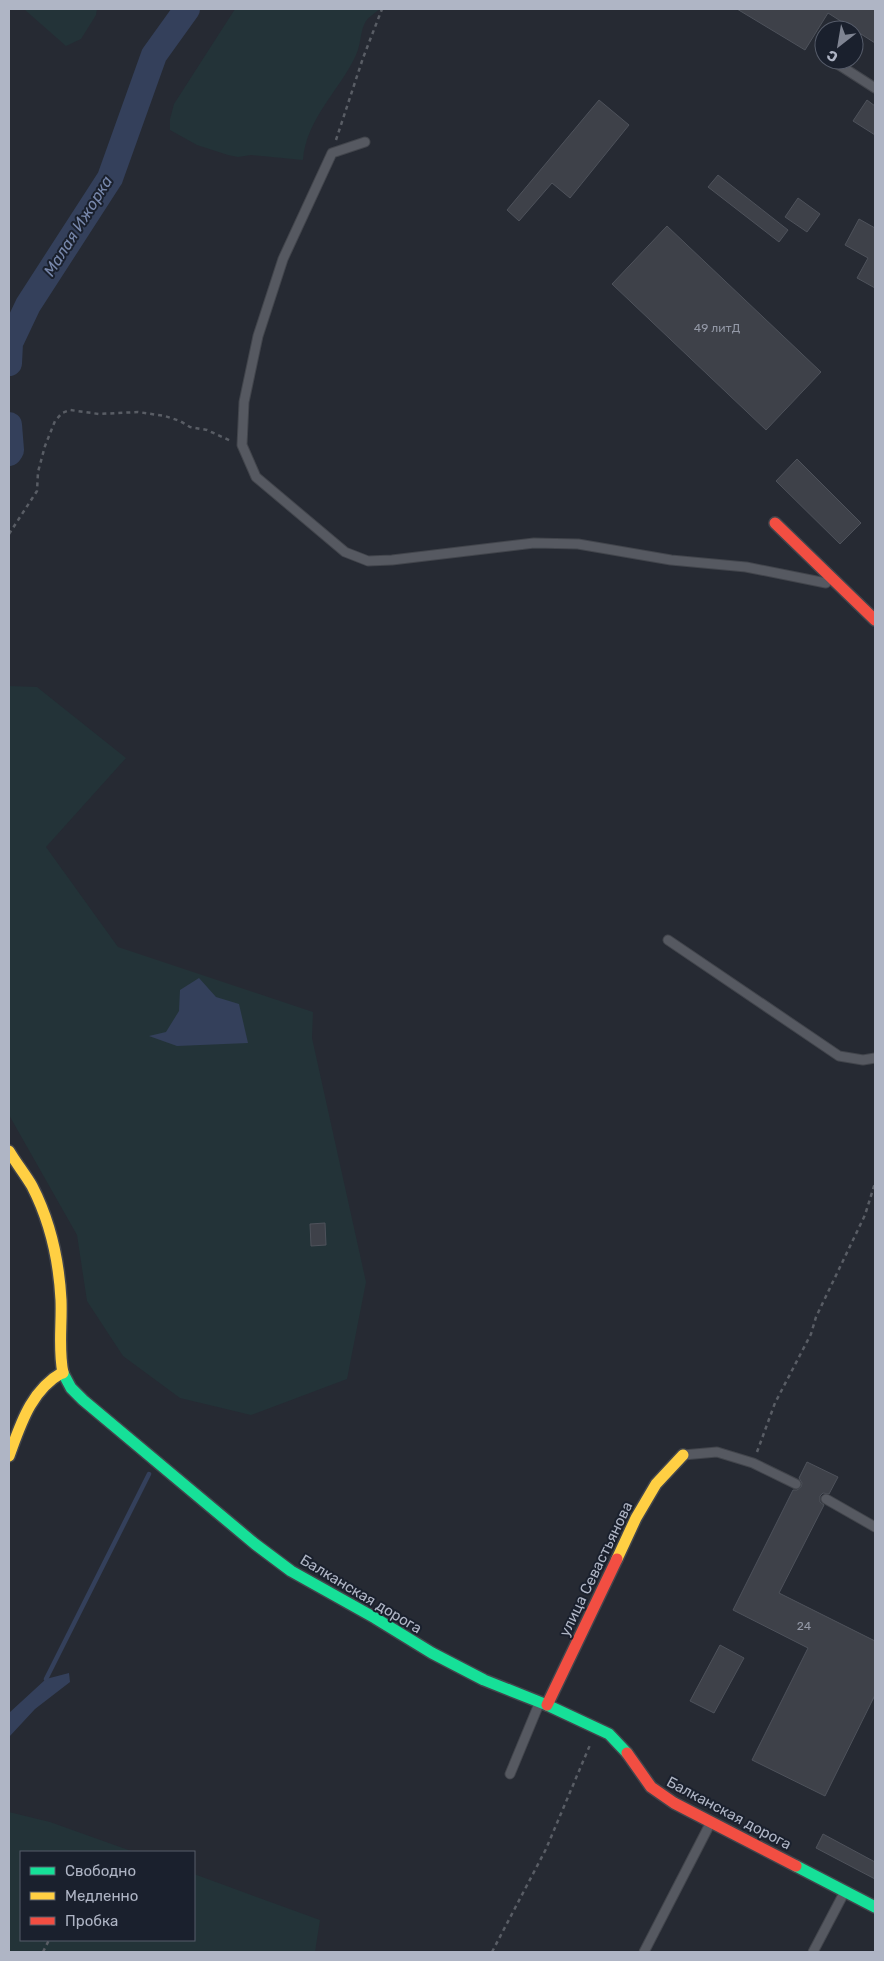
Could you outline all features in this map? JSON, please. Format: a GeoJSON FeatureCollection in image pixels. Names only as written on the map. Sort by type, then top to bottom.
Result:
{"type":"FeatureCollection","features":[{"type":"Feature","properties":{"kind":"street"},"geometry":{"type":"LineString","coordinates":[[775,523],[875,620]]}},
{"type":"Feature","properties":{"kind":"street","name":"Балканская дорога"},"geometry":{"type":"LineString","coordinates":[[9,1151],[32,1187],[50,1232],[59,1271],[61,1303],[60,1356],[63,1372],[71,1388],[83,1400],[255,1544],[291,1571],[375,1618],[432,1653],[484,1680],[597,1727],[609,1734],[622,1746],[652,1787],[674,1803],[875,1907]]}},
{"type":"Feature","properties":{"kind":"street"},"geometry":{"type":"LineString","coordinates":[[9,1456],[30,1406],[42,1385],[52,1377],[63,1372]]}},
{"type":"Feature","properties":{"kind":"street","name":"улица Севастьянова"},"geometry":{"type":"LineString","coordinates":[[543,1703],[636,1518],[656,1484],[683,1454]]}},
{"type":"Feature","properties":{"kind":"lane"},"geometry":{"type":"LineString","coordinates":[[847,70],[875,88]]}},
{"type":"Feature","properties":{"kind":"lane"},"geometry":{"type":"LineString","coordinates":[[365,142],[332,153],[283,259],[258,336],[244,402],[242,445],[256,477],[345,552],[368,561],[392,560],[534,543],[578,544],[671,560],[746,567],[838,586]]}},
{"type":"Feature","properties":{"kind":"lane"},"geometry":{"type":"LineString","coordinates":[[668,940],[840,1056],[863,1060],[875,1058]]}},
{"type":"Feature","properties":{"kind":"lane"},"geometry":{"type":"LineString","coordinates":[[683,1454],[718,1452],[752,1463],[796,1484]]}},
{"type":"Feature","properties":{"kind":"lane"},"geometry":{"type":"LineString","coordinates":[[826,1499],[875,1527]]}},
{"type":"Feature","properties":{"kind":"lane"},"geometry":{"type":"LineString","coordinates":[[510,1774],[543,1703]]}},
{"type":"Feature","properties":{"kind":"lane"},"geometry":{"type":"LineString","coordinates":[[644,1952],[711,1822]]}},
{"type":"Feature","properties":{"kind":"lane"},"geometry":{"type":"LineString","coordinates":[[813,1952],[845,1891]]}},
{"type":"Feature","properties":{"kind":"path"},"geometry":{"type":"LineString","coordinates":[[332,153],[363,58],[382,9]]}},
{"type":"Feature","properties":{"kind":"path"},"geometry":{"type":"LineString","coordinates":[[9,534],[36,491],[38,472],[45,446],[55,421],[62,413],[70,410],[99,414],[138,412],[165,416],[190,427],[207,430],[242,445]]}},
{"type":"Feature","properties":{"kind":"path"},"geometry":{"type":"LineString","coordinates":[[752,1463],[776,1403],[811,1334],[816,1317],[865,1215],[875,1183]]}},
{"type":"Feature","properties":{"kind":"path"},"geometry":{"type":"LineString","coordinates":[[492,1952],[546,1848],[597,1727]]}},
{"type":"Feature","properties":{"kind":"shaded area"},"geometry":{"type":"Polygon","coordinates":[[[24,9],[97,9],[96,15],[81,39],[66,46],[24,9]]]}},
{"type":"Feature","properties":{"kind":"shaded area"},"geometry":{"type":"Polygon","coordinates":[[[235,9],[380,9],[366,21],[356,55],[310,131],[305,145],[303,160],[251,155],[238,157],[228,155],[197,145],[170,130],[170,119],[174,104],[235,9]]]}},
{"type":"Feature","properties":{"kind":"shaded area"},"geometry":{"type":"Polygon","coordinates":[[[9,686],[37,687],[126,758],[46,847],[118,947],[313,1012],[312,1038],[366,1282],[347,1379],[251,1415],[180,1398],[123,1356],[87,1301],[77,1235],[9,1115],[9,686]]]}},
{"type":"Feature","properties":{"kind":"shaded area"},"geometry":{"type":"Polygon","coordinates":[[[9,1812],[50,1822],[131,1851],[20,1851],[20,1941],[195,1941],[195,1874],[320,1920],[315,1952],[9,1952],[9,1812]]]}},
{"type":"Feature","properties":{"kind":"water"},"geometry":{"type":"Polygon","coordinates":[[[199,978],[216,997],[239,1004],[248,1043],[177,1046],[149,1036],[166,1032],[179,1011],[180,990],[199,978]]]}},
{"type":"Feature","properties":{"kind":"water"},"geometry":{"type":"Polygon","coordinates":[[[69,1673],[70,1682],[35,1709],[9,1737],[9,1713],[46,1679],[69,1673]]]}},
{"type":"Feature","properties":{"kind":"building"},"geometry":{"type":"Polygon","coordinates":[[[737,9],[875,9],[875,43],[864,36],[864,20],[839,20],[828,13],[824,20],[814,20],[814,36],[805,50],[737,9]]]}},
{"type":"Feature","properties":{"kind":"building"},"geometry":{"type":"Polygon","coordinates":[[[599,100],[629,125],[570,198],[552,183],[519,221],[507,210],[599,100]]]}},
{"type":"Feature","properties":{"kind":"building"},"geometry":{"type":"Polygon","coordinates":[[[867,100],[875,106],[875,135],[853,121],[867,100]]]}},
{"type":"Feature","properties":{"kind":"building"},"geometry":{"type":"Polygon","coordinates":[[[718,175],[788,230],[779,242],[708,187],[718,175]]]}},
{"type":"Feature","properties":{"kind":"building"},"geometry":{"type":"Polygon","coordinates":[[[798,198],[820,214],[807,232],[785,217],[798,198]]]}},
{"type":"Feature","properties":{"kind":"building"},"geometry":{"type":"Polygon","coordinates":[[[859,219],[875,228],[875,288],[857,278],[868,258],[845,245],[859,219]]]}},
{"type":"Feature","properties":{"kind":"building"},"geometry":{"type":"Polygon","coordinates":[[[667,226],[821,372],[766,430],[612,284],[667,226]]]}},
{"type":"Feature","properties":{"kind":"building"},"geometry":{"type":"Polygon","coordinates":[[[797,459],[861,523],[840,544],[776,481],[797,459]]]}},
{"type":"Feature","properties":{"kind":"building"},"geometry":{"type":"Polygon","coordinates":[[[325,1223],[326,1245],[311,1246],[310,1224],[325,1223]]]}},
{"type":"Feature","properties":{"kind":"building"},"geometry":{"type":"Polygon","coordinates":[[[807,1462],[838,1477],[829,1494],[823,1493],[820,1496],[820,1502],[824,1505],[779,1593],[875,1641],[875,1695],[825,1796],[752,1760],[808,1648],[733,1610],[793,1490],[801,1487],[802,1483],[799,1478],[807,1462]]]}},
{"type":"Feature","properties":{"kind":"building"},"geometry":{"type":"Polygon","coordinates":[[[720,1645],[744,1658],[714,1713],[690,1701],[720,1645]]]}},
{"type":"Feature","properties":{"kind":"building"},"geometry":{"type":"Polygon","coordinates":[[[823,1834],[875,1862],[875,1879],[816,1848],[823,1834]]]}},
{"type":"Feature","properties":{"kind":"waterway","name":"Малая Ижорка"},"geometry":{"type":"LineString","coordinates":[[9,363],[10,343],[28,305],[110,178],[154,55],[187,9]]}},
{"type":"Feature","properties":{"kind":"waterway","name":"Малая Ижорка"},"geometry":{"type":"LineString","coordinates":[[9,425],[11,450],[9,453]]}},
{"type":"Feature","properties":{"kind":"waterway"},"geometry":{"type":"LineString","coordinates":[[46,1679],[149,1474]]}},
{"type":"Feature","properties":{"kind":"traffic: fast"},"geometry":{"type":"LineString","coordinates":[[63,1373],[71,1388],[83,1400],[255,1544],[291,1571],[375,1618],[432,1653],[484,1680],[547,1705],[609,1734],[627,1753]]}},
{"type":"Feature","properties":{"kind":"traffic: fast"},"geometry":{"type":"LineString","coordinates":[[796,1866],[875,1907]]}},
{"type":"Feature","properties":{"kind":"traffic: slow"},"geometry":{"type":"LineString","coordinates":[[9,1151],[32,1186],[44,1213],[53,1242],[60,1286],[60,1337],[63,1373]]}},
{"type":"Feature","properties":{"kind":"traffic: slow"},"geometry":{"type":"LineString","coordinates":[[9,1456],[28,1408],[43,1388],[63,1372]]}},
{"type":"Feature","properties":{"kind":"traffic: slow"},"geometry":{"type":"LineString","coordinates":[[617,1559],[636,1518],[656,1484],[683,1455]]}},
{"type":"Feature","properties":{"kind":"traffic: jam"},"geometry":{"type":"LineString","coordinates":[[775,523],[875,620]]}},
{"type":"Feature","properties":{"kind":"traffic: jam"},"geometry":{"type":"LineString","coordinates":[[547,1705],[617,1559]]}},
{"type":"Feature","properties":{"kind":"traffic: jam"},"geometry":{"type":"LineString","coordinates":[[627,1753],[651,1787],[674,1803],[796,1866]]}}]}
